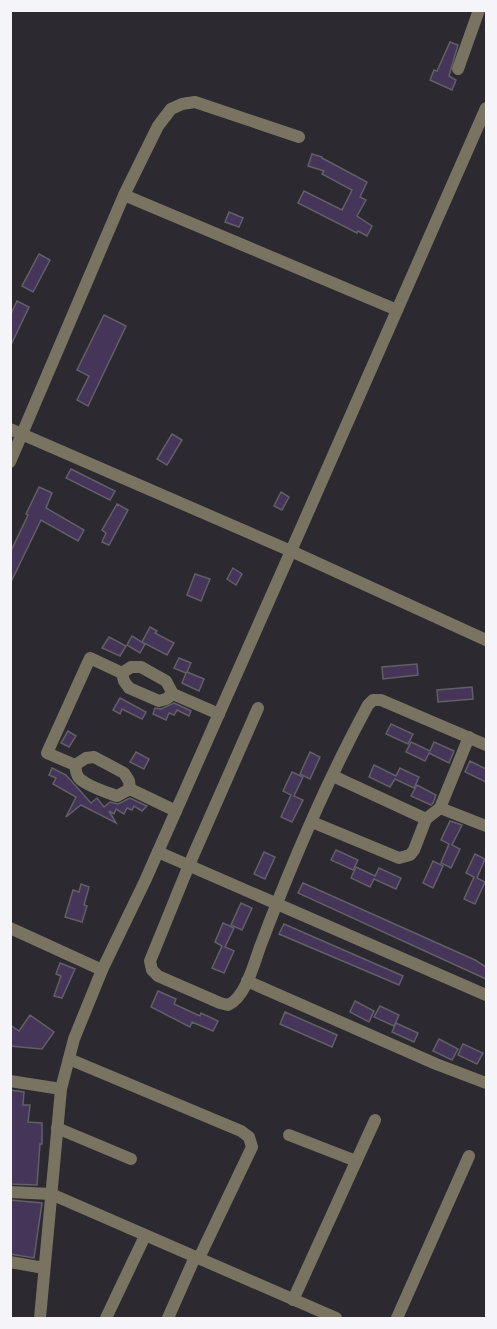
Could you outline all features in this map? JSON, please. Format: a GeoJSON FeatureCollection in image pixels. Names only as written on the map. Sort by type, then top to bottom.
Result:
{"type":"FeatureCollection","features":[{"type":"Feature","properties":{"kind":"street"},"geometry":{"type":"LineString","coordinates":[[458,69],[479,10]]}},
{"type":"Feature","properties":{"kind":"street"},"geometry":{"type":"LineString","coordinates":[[10,462],[124,195],[158,126],[171,109],[195,102],[299,137]]}},
{"type":"Feature","properties":{"kind":"street"},"geometry":{"type":"LineString","coordinates":[[40,1318],[61,1089],[74,1039],[102,970],[158,852],[486,108]]}},
{"type":"Feature","properties":{"kind":"street"},"geometry":{"type":"LineString","coordinates":[[124,195],[397,310]]}},
{"type":"Feature","properties":{"kind":"street"},"geometry":{"type":"LineString","coordinates":[[10,429],[291,551],[486,640]]}},
{"type":"Feature","properties":{"kind":"street"},"geometry":{"type":"LineString","coordinates":[[75,765],[47,753],[90,658],[122,673]]}},
{"type":"Feature","properties":{"kind":"street"},"geometry":{"type":"LineString","coordinates":[[122,673],[131,667],[141,667],[166,681],[173,694],[219,714]]}},
{"type":"Feature","properties":{"kind":"street"},"geometry":{"type":"LineString","coordinates":[[122,673],[129,688],[159,700],[166,699],[173,694]]}},
{"type":"Feature","properties":{"kind":"street"},"geometry":{"type":"LineString","coordinates":[[258,708],[189,865],[150,961],[152,970],[158,976],[228,1005],[238,999],[247,981],[312,822],[368,705],[373,700],[381,700],[486,745]]}},
{"type":"Feature","properties":{"kind":"street"},"geometry":{"type":"LineString","coordinates":[[312,822],[399,858],[405,858],[414,850],[426,819],[440,808],[469,737]]}},
{"type":"Feature","properties":{"kind":"street"},"geometry":{"type":"LineString","coordinates":[[75,765],[86,758],[94,757],[124,773],[129,781],[130,789]]}},
{"type":"Feature","properties":{"kind":"street"},"geometry":{"type":"LineString","coordinates":[[75,765],[80,780],[103,791],[117,796],[130,789]]}},
{"type":"Feature","properties":{"kind":"street"},"geometry":{"type":"LineString","coordinates":[[333,776],[426,819]]}},
{"type":"Feature","properties":{"kind":"street"},"geometry":{"type":"LineString","coordinates":[[130,789],[176,811]]}},
{"type":"Feature","properties":{"kind":"street"},"geometry":{"type":"LineString","coordinates":[[440,808],[486,826]]}},
{"type":"Feature","properties":{"kind":"street"},"geometry":{"type":"LineString","coordinates":[[158,852],[486,995]]}},
{"type":"Feature","properties":{"kind":"street"},"geometry":{"type":"LineString","coordinates":[[10,928],[102,970]]}},
{"type":"Feature","properties":{"kind":"street"},"geometry":{"type":"LineString","coordinates":[[247,981],[436,1064],[486,1083]]}},
{"type":"Feature","properties":{"kind":"street"},"geometry":{"type":"LineString","coordinates":[[69,1059],[241,1131],[249,1137],[252,1147],[168,1318]]}},
{"type":"Feature","properties":{"kind":"street"},"geometry":{"type":"LineString","coordinates":[[10,1081],[61,1089]]}},
{"type":"Feature","properties":{"kind":"street"},"geometry":{"type":"LineString","coordinates":[[293,1299],[375,1120]]}},
{"type":"Feature","properties":{"kind":"street"},"geometry":{"type":"LineString","coordinates":[[57,1128],[130,1159]]}},
{"type":"Feature","properties":{"kind":"street"},"geometry":{"type":"LineString","coordinates":[[289,1135],[356,1161]]}},
{"type":"Feature","properties":{"kind":"street"},"geometry":{"type":"LineString","coordinates":[[397,1318],[469,1156]]}},
{"type":"Feature","properties":{"kind":"street"},"geometry":{"type":"LineString","coordinates":[[10,1192],[51,1194],[336,1318]]}},
{"type":"Feature","properties":{"kind":"street"},"geometry":{"type":"LineString","coordinates":[[106,1318],[145,1236]]}},
{"type":"Feature","properties":{"kind":"street"},"geometry":{"type":"LineString","coordinates":[[10,1262],[44,1268]]}},
{"type":"Feature","properties":{"kind":"building"},"geometry":{"type":"Polygon","coordinates":[[[450,42],[458,45],[449,76],[456,80],[452,90],[430,80],[434,70],[437,71],[450,42]]]}},
{"type":"Feature","properties":{"kind":"building"},"geometry":{"type":"Polygon","coordinates":[[[312,154],[322,157],[367,182],[360,197],[366,200],[357,216],[372,226],[367,236],[298,203],[304,191],[342,210],[352,190],[322,174],[324,171],[308,166],[312,154]]]}},
{"type":"Feature","properties":{"kind":"building"},"geometry":{"type":"Polygon","coordinates":[[[229,212],[243,218],[239,227],[225,222],[229,212]]]}},
{"type":"Feature","properties":{"kind":"building"},"geometry":{"type":"Polygon","coordinates":[[[39,254],[50,260],[33,292],[22,286],[39,254]]]}},
{"type":"Feature","properties":{"kind":"building"},"geometry":{"type":"Polygon","coordinates":[[[17,301],[29,307],[10,347],[10,316],[17,301]]]}},
{"type":"Feature","properties":{"kind":"building"},"geometry":{"type":"Polygon","coordinates":[[[104,315],[126,326],[88,406],[77,400],[89,376],[77,370],[104,315]]]}},
{"type":"Feature","properties":{"kind":"building"},"geometry":{"type":"Polygon","coordinates":[[[172,434],[182,440],[167,465],[157,459],[172,434]]]}},
{"type":"Feature","properties":{"kind":"building"},"geometry":{"type":"Polygon","coordinates":[[[71,469],[115,491],[110,500],[66,478],[71,469]]]}},
{"type":"Feature","properties":{"kind":"building"},"geometry":{"type":"Polygon","coordinates":[[[39,487],[52,493],[46,508],[84,530],[78,541],[41,520],[10,584],[10,553],[39,487]]]}},
{"type":"Feature","properties":{"kind":"building"},"geometry":{"type":"Polygon","coordinates":[[[281,492],[289,497],[282,510],[274,506],[281,492]]]}},
{"type":"Feature","properties":{"kind":"building"},"geometry":{"type":"Polygon","coordinates":[[[117,504],[128,510],[109,545],[102,542],[106,533],[102,530],[117,504]]]}},
{"type":"Feature","properties":{"kind":"building"},"geometry":{"type":"Polygon","coordinates":[[[233,568],[242,574],[236,585],[227,579],[233,568]]]}},
{"type":"Feature","properties":{"kind":"building"},"geometry":{"type":"Polygon","coordinates":[[[195,574],[210,579],[201,601],[187,595],[195,574]]]}},
{"type":"Feature","properties":{"kind":"building"},"geometry":{"type":"Polygon","coordinates":[[[150,627],[157,631],[155,633],[174,643],[167,655],[142,642],[150,627]]]}},
{"type":"Feature","properties":{"kind":"building"},"geometry":{"type":"Polygon","coordinates":[[[132,636],[145,644],[140,653],[127,645],[132,636]]]}},
{"type":"Feature","properties":{"kind":"building"},"geometry":{"type":"Polygon","coordinates":[[[109,637],[126,646],[120,656],[102,648],[109,637]]]}},
{"type":"Feature","properties":{"kind":"building"},"geometry":{"type":"Polygon","coordinates":[[[179,658],[191,663],[187,672],[204,679],[199,691],[182,683],[186,673],[174,668],[179,658]]]}},
{"type":"Feature","properties":{"kind":"building"},"geometry":{"type":"Polygon","coordinates":[[[417,664],[418,675],[383,679],[382,667],[417,664]]]}},
{"type":"Feature","properties":{"kind":"building"},"geometry":{"type":"Polygon","coordinates":[[[472,687],[473,699],[438,702],[437,690],[472,687]]]}},
{"type":"Feature","properties":{"kind":"building"},"geometry":{"type":"Polygon","coordinates":[[[120,698],[146,712],[142,719],[122,709],[120,714],[113,710],[120,698]]]}},
{"type":"Feature","properties":{"kind":"building"},"geometry":{"type":"Polygon","coordinates":[[[174,703],[191,711],[189,716],[177,710],[174,715],[169,713],[166,720],[153,714],[155,708],[161,709],[174,703]]]}},
{"type":"Feature","properties":{"kind":"building"},"geometry":{"type":"Polygon","coordinates":[[[391,724],[413,734],[408,744],[386,734],[391,724]]]}},
{"type":"Feature","properties":{"kind":"building"},"geometry":{"type":"Polygon","coordinates":[[[68,731],[76,736],[69,747],[61,743],[68,731]]]}},
{"type":"Feature","properties":{"kind":"building"},"geometry":{"type":"Polygon","coordinates":[[[411,742],[430,751],[434,742],[454,751],[449,763],[429,753],[425,761],[406,752],[411,742]]]}},
{"type":"Feature","properties":{"kind":"building"},"geometry":{"type":"Polygon","coordinates":[[[136,752],[149,759],[144,769],[130,762],[136,752]]]}},
{"type":"Feature","properties":{"kind":"building"},"geometry":{"type":"Polygon","coordinates":[[[310,752],[320,757],[310,779],[300,774],[310,752]]]}},
{"type":"Feature","properties":{"kind":"building"},"geometry":{"type":"Polygon","coordinates":[[[470,761],[486,769],[486,782],[465,772],[470,761]]]}},
{"type":"Feature","properties":{"kind":"building"},"geometry":{"type":"Polygon","coordinates":[[[374,765],[396,776],[400,768],[419,777],[414,788],[395,779],[390,787],[369,777],[374,765]]]}},
{"type":"Feature","properties":{"kind":"building"},"geometry":{"type":"Polygon","coordinates":[[[52,768],[66,775],[91,803],[97,798],[104,807],[110,802],[118,804],[130,798],[147,806],[142,811],[134,806],[132,810],[127,808],[124,814],[116,809],[114,814],[109,811],[116,823],[81,805],[66,817],[76,797],[53,784],[56,778],[49,775],[52,768]]]}},
{"type":"Feature","properties":{"kind":"building"},"geometry":{"type":"Polygon","coordinates":[[[292,772],[303,777],[294,796],[303,800],[292,822],[281,817],[291,795],[283,791],[292,772]]]}},
{"type":"Feature","properties":{"kind":"building"},"geometry":{"type":"Polygon","coordinates":[[[417,785],[436,795],[431,805],[411,796],[417,785]]]}},
{"type":"Feature","properties":{"kind":"building"},"geometry":{"type":"Polygon","coordinates":[[[450,821],[462,825],[452,845],[460,849],[451,868],[441,863],[449,844],[441,840],[450,821]]]}},
{"type":"Feature","properties":{"kind":"building"},"geometry":{"type":"Polygon","coordinates":[[[336,850],[358,860],[353,870],[331,860],[336,850]]]}},
{"type":"Feature","properties":{"kind":"building"},"geometry":{"type":"Polygon","coordinates":[[[264,852],[275,857],[265,879],[254,874],[264,852]]]}},
{"type":"Feature","properties":{"kind":"building"},"geometry":{"type":"Polygon","coordinates":[[[475,854],[485,859],[477,878],[485,882],[475,904],[464,899],[474,877],[466,873],[475,854]]]}},
{"type":"Feature","properties":{"kind":"building"},"geometry":{"type":"Polygon","coordinates":[[[433,861],[443,866],[433,888],[423,883],[433,861]]]}},
{"type":"Feature","properties":{"kind":"building"},"geometry":{"type":"Polygon","coordinates":[[[356,867],[375,876],[379,868],[401,878],[396,889],[374,879],[370,887],[351,878],[356,867]]]}},
{"type":"Feature","properties":{"kind":"building"},"geometry":{"type":"Polygon","coordinates":[[[303,883],[475,960],[486,967],[486,979],[298,893],[303,883]]]}},
{"type":"Feature","properties":{"kind":"building"},"geometry":{"type":"Polygon","coordinates":[[[81,884],[89,887],[82,922],[65,917],[73,890],[79,892],[81,884]]]}},
{"type":"Feature","properties":{"kind":"building"},"geometry":{"type":"Polygon","coordinates":[[[241,903],[252,908],[242,930],[231,925],[241,903]]]}},
{"type":"Feature","properties":{"kind":"building"},"geometry":{"type":"Polygon","coordinates":[[[223,923],[234,928],[225,947],[234,951],[224,973],[212,968],[222,946],[215,942],[223,923]]]}},
{"type":"Feature","properties":{"kind":"building"},"geometry":{"type":"Polygon","coordinates":[[[284,924],[403,976],[399,985],[279,934],[284,924]]]}},
{"type":"Feature","properties":{"kind":"building"},"geometry":{"type":"Polygon","coordinates":[[[60,963],[75,969],[62,998],[54,996],[61,976],[56,974],[60,963]]]}},
{"type":"Feature","properties":{"kind":"building"},"geometry":{"type":"Polygon","coordinates":[[[158,991],[176,999],[174,1004],[200,1016],[201,1013],[218,1021],[213,1031],[192,1022],[190,1027],[151,1007],[158,991]]]}},
{"type":"Feature","properties":{"kind":"building"},"geometry":{"type":"Polygon","coordinates":[[[355,1001],[374,1011],[369,1022],[350,1012],[355,1001]]]}},
{"type":"Feature","properties":{"kind":"building"},"geometry":{"type":"Polygon","coordinates":[[[380,1006],[399,1015],[394,1026],[374,1017],[380,1006]]]}},
{"type":"Feature","properties":{"kind":"building"},"geometry":{"type":"Polygon","coordinates":[[[285,1012],[337,1035],[332,1047],[280,1024],[285,1012]]]}},
{"type":"Feature","properties":{"kind":"building"},"geometry":{"type":"Polygon","coordinates":[[[30,1015],[54,1032],[42,1049],[10,1046],[10,1025],[19,1031],[30,1015]]]}},
{"type":"Feature","properties":{"kind":"building"},"geometry":{"type":"Polygon","coordinates":[[[396,1023],[418,1033],[414,1042],[392,1032],[396,1023]]]}},
{"type":"Feature","properties":{"kind":"building"},"geometry":{"type":"Polygon","coordinates":[[[439,1039],[458,1049],[452,1060],[433,1051],[439,1039]]]}},
{"type":"Feature","properties":{"kind":"building"},"geometry":{"type":"Polygon","coordinates":[[[463,1044],[483,1053],[477,1064],[458,1055],[463,1044]]]}},
{"type":"Feature","properties":{"kind":"building"},"geometry":{"type":"Polygon","coordinates":[[[10,1090],[24,1092],[23,1105],[30,1105],[28,1122],[42,1123],[37,1185],[10,1184],[10,1090]]]}},
{"type":"Feature","properties":{"kind":"building"},"geometry":{"type":"Polygon","coordinates":[[[10,1200],[42,1203],[34,1258],[10,1254],[10,1200]]]}}]}
